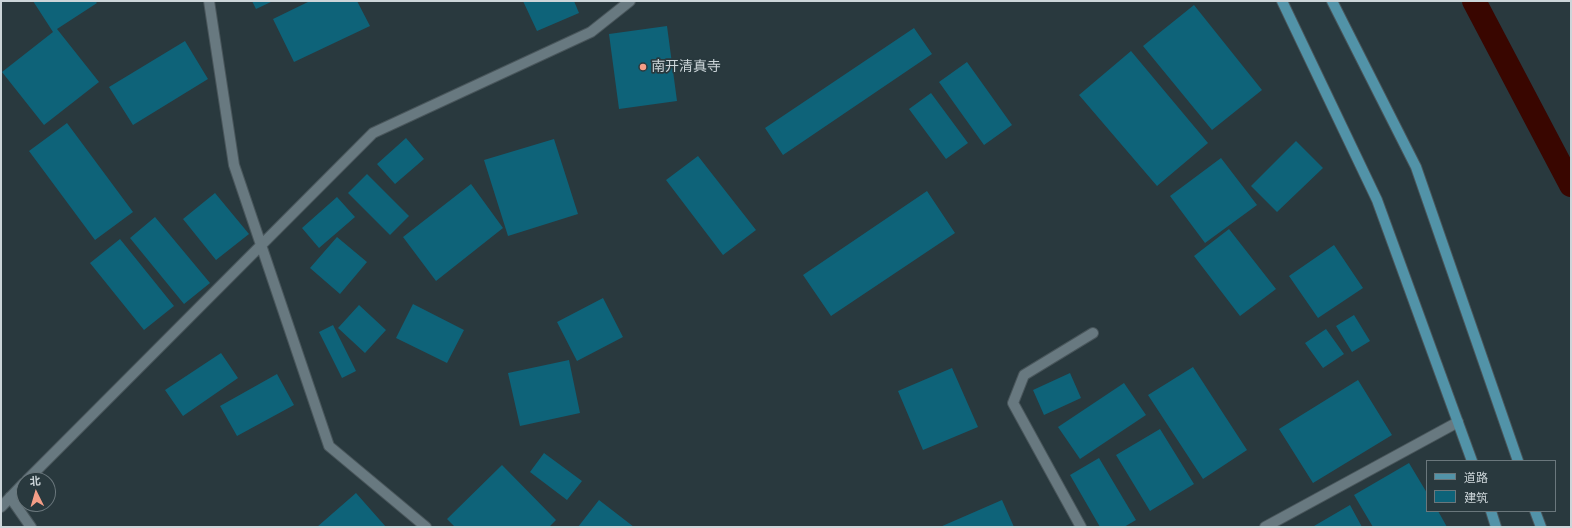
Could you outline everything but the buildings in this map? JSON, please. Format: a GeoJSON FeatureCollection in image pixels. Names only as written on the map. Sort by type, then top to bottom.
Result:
{"type":"FeatureCollection","features":[{"type":"Feature","properties":{"kind":"main road"},"geometry":{"type":"LineString","coordinates":[[1282,1],[1377,200],[1472,460]]}},
{"type":"Feature","properties":{"kind":"main road"},"geometry":{"type":"LineString","coordinates":[[1332,1],[1416,167],[1518,460]]}},
{"type":"Feature","properties":{"kind":"main road"},"geometry":{"type":"LineString","coordinates":[[1491,512],[1496,527]]}},
{"type":"Feature","properties":{"kind":"main road"},"geometry":{"type":"LineString","coordinates":[[1535,512],[1541,527]]}},
{"type":"Feature","properties":{"kind":"street"},"geometry":{"type":"LineString","coordinates":[[209,1],[234,165],[329,446],[426,527]]}},
{"type":"Feature","properties":{"kind":"street"},"geometry":{"type":"LineString","coordinates":[[35,472],[373,133],[591,32],[630,1]]}},
{"type":"Feature","properties":{"kind":"street"},"geometry":{"type":"LineString","coordinates":[[1081,527],[1013,402],[1024,375],[1093,333]]}},
{"type":"Feature","properties":{"kind":"street"},"geometry":{"type":"LineString","coordinates":[[1265,527],[1458,422]]}},
{"type":"Feature","properties":{"kind":"street"},"geometry":{"type":"LineString","coordinates":[[1,507],[16,491]]}},
{"type":"Feature","properties":{"kind":"street"},"geometry":{"type":"LineString","coordinates":[[10,497],[31,527]]}},
{"type":"Feature","properties":{"kind":"waterway"},"geometry":{"type":"LineString","coordinates":[[1474,1],[1571,185]]}},
{"type":"Feature","properties":{"kind":"place","name":"南开清真寺"},"geometry":{"type":"Point","coordinates":[643,67]}}]}
